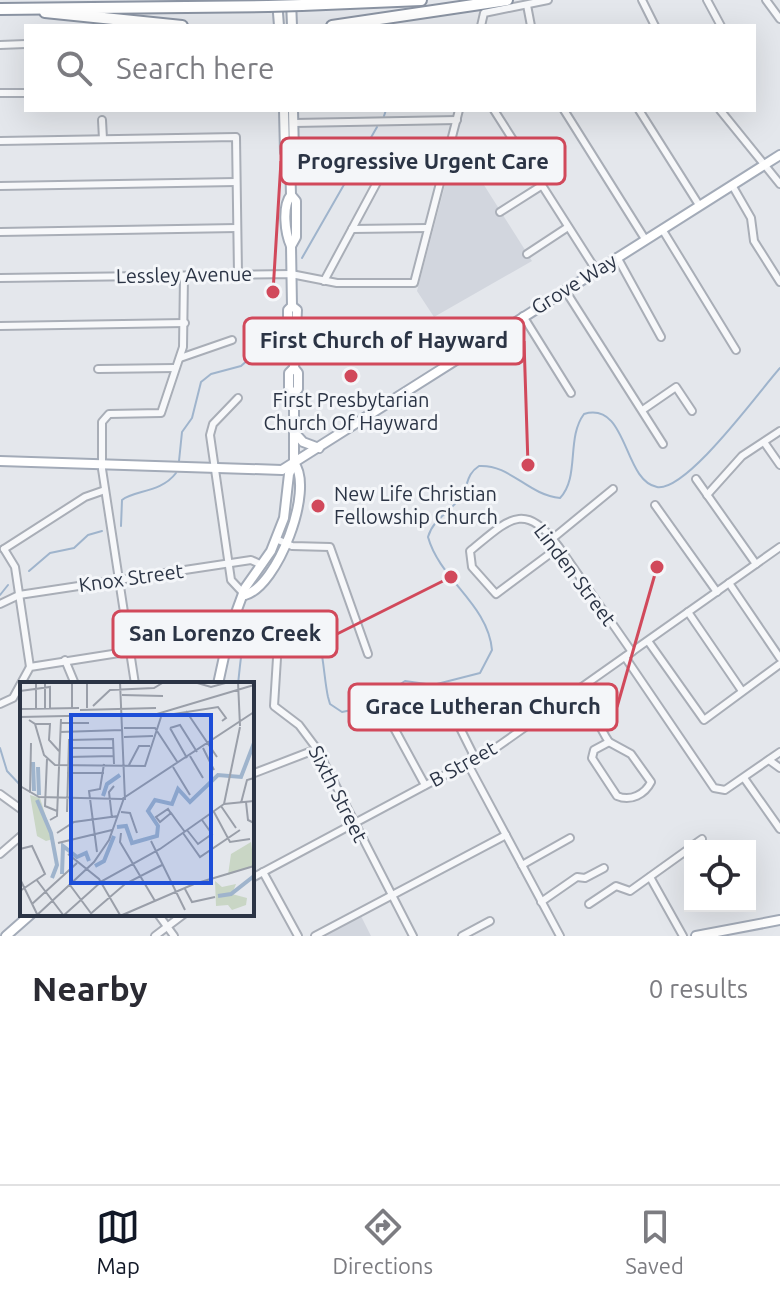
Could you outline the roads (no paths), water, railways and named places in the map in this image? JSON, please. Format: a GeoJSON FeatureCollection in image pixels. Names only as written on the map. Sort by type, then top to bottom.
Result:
{"type":"FeatureCollection","features":[{"type":"Feature","properties":{"kind":"highway"},"geometry":{"type":"LineString","coordinates":[[0,9],[302,5],[421,0]]}},
{"type":"Feature","properties":{"kind":"highway"},"geometry":{"type":"LineString","coordinates":[[345,24],[507,0]]}},
{"type":"Feature","properties":{"kind":"highway"},"geometry":{"type":"LineString","coordinates":[[36,9],[56,16],[157,24]]}},
{"type":"Feature","properties":{"kind":"main road"},"geometry":{"type":"LineString","coordinates":[[291,0],[292,24]]}},
{"type":"Feature","properties":{"kind":"main road"},"geometry":{"type":"LineString","coordinates":[[273,3],[278,24]]}},
{"type":"Feature","properties":{"kind":"main road"},"geometry":{"type":"LineString","coordinates":[[218,682],[245,588],[276,539],[294,463],[294,393],[289,389],[289,373],[294,368],[293,334],[288,330],[288,313],[292,306],[291,246],[296,237],[296,201],[291,195],[290,159],[285,152],[284,112]]}},
{"type":"Feature","properties":{"kind":"main road"},"geometry":{"type":"LineString","coordinates":[[290,159],[294,152],[293,112]]}},
{"type":"Feature","properties":{"kind":"main road","name":"Grove Way"},"geometry":{"type":"LineString","coordinates":[[0,461],[282,470],[780,155]]}},
{"type":"Feature","properties":{"kind":"main road"},"geometry":{"type":"LineString","coordinates":[[294,432],[303,442],[319,448]]}},
{"type":"Feature","properties":{"kind":"main road"},"geometry":{"type":"LineString","coordinates":[[245,595],[253,593],[263,581],[286,544],[298,503],[300,471],[294,463]]}},
{"type":"Feature","properties":{"kind":"main road"},"geometry":{"type":"LineString","coordinates":[[5,936],[29,916]]}},
{"type":"Feature","properties":{"kind":"main road"},"geometry":{"type":"LineString","coordinates":[[696,936],[725,933],[780,920]]}},
{"type":"Feature","properties":{"kind":"street"},"geometry":{"type":"LineString","coordinates":[[481,24],[484,13],[548,0]]}},
{"type":"Feature","properties":{"kind":"street"},"geometry":{"type":"LineString","coordinates":[[642,0],[654,24]]}},
{"type":"Feature","properties":{"kind":"street"},"geometry":{"type":"LineString","coordinates":[[707,0],[720,24]]}},
{"type":"Feature","properties":{"kind":"street"},"geometry":{"type":"LineString","coordinates":[[766,0],[780,19]]}},
{"type":"Feature","properties":{"kind":"street"},"geometry":{"type":"LineString","coordinates":[[527,5],[531,24]]}},
{"type":"Feature","properties":{"kind":"street"},"geometry":{"type":"LineString","coordinates":[[0,45],[24,44]]}},
{"type":"Feature","properties":{"kind":"street"},"geometry":{"type":"LineString","coordinates":[[0,93],[24,93]]}},
{"type":"Feature","properties":{"kind":"street"},"geometry":{"type":"LineString","coordinates":[[352,229],[428,228],[459,112]]}},
{"type":"Feature","properties":{"kind":"street"},"geometry":{"type":"LineString","coordinates":[[495,112],[596,270]]}},
{"type":"Feature","properties":{"kind":"street"},"geometry":{"type":"LineString","coordinates":[[565,112],[645,239]]}},
{"type":"Feature","properties":{"kind":"street"},"geometry":{"type":"LineString","coordinates":[[640,112],[699,205]]}},
{"type":"Feature","properties":{"kind":"street"},"geometry":{"type":"LineString","coordinates":[[721,112],[756,159],[780,184]]}},
{"type":"Feature","properties":{"kind":"street"},"geometry":{"type":"LineString","coordinates":[[102,120],[103,139]]}},
{"type":"Feature","properties":{"kind":"street"},"geometry":{"type":"LineString","coordinates":[[294,123],[457,120]]}},
{"type":"Feature","properties":{"kind":"street"},"geometry":{"type":"LineString","coordinates":[[0,141],[236,137],[238,274]]}},
{"type":"Feature","properties":{"kind":"street"},"geometry":{"type":"LineString","coordinates":[[477,168],[515,144]]}},
{"type":"Feature","properties":{"kind":"street"},"geometry":{"type":"LineString","coordinates":[[291,176],[322,175]]}},
{"type":"Feature","properties":{"kind":"street"},"geometry":{"type":"LineString","coordinates":[[324,281],[381,175],[442,175]]}},
{"type":"Feature","properties":{"kind":"street"},"geometry":{"type":"LineString","coordinates":[[0,186],[236,182]]}},
{"type":"Feature","properties":{"kind":"street"},"geometry":{"type":"LineString","coordinates":[[732,185],[751,218],[754,241],[780,282]]}},
{"type":"Feature","properties":{"kind":"street"},"geometry":{"type":"LineString","coordinates":[[500,212],[541,186]]}},
{"type":"Feature","properties":{"kind":"street"},"geometry":{"type":"LineString","coordinates":[[527,254],[568,227]]}},
{"type":"Feature","properties":{"kind":"street"},"geometry":{"type":"LineString","coordinates":[[0,232],[237,228]]}},
{"type":"Feature","properties":{"kind":"street","name":"Lessley Avenue"},"geometry":{"type":"LineString","coordinates":[[0,278],[291,274],[324,281],[414,283],[428,228]]}},
{"type":"Feature","properties":{"kind":"street"},"geometry":{"type":"LineString","coordinates":[[662,229],[736,350]]}},
{"type":"Feature","properties":{"kind":"street"},"geometry":{"type":"LineString","coordinates":[[617,257],[661,337]]}},
{"type":"Feature","properties":{"kind":"street"},"geometry":{"type":"LineString","coordinates":[[135,682],[101,464],[105,415],[161,413],[180,358],[185,323],[184,276]]}},
{"type":"Feature","properties":{"kind":"street"},"geometry":{"type":"LineString","coordinates":[[565,290],[644,409],[663,444]]}},
{"type":"Feature","properties":{"kind":"street"},"geometry":{"type":"LineString","coordinates":[[523,316],[571,393]]}},
{"type":"Feature","properties":{"kind":"street"},"geometry":{"type":"LineString","coordinates":[[0,326],[185,323]]}},
{"type":"Feature","properties":{"kind":"street"},"geometry":{"type":"LineString","coordinates":[[180,358],[232,340]]}},
{"type":"Feature","properties":{"kind":"street"},"geometry":{"type":"LineString","coordinates":[[98,369],[175,368]]}},
{"type":"Feature","properties":{"kind":"street"},"geometry":{"type":"LineString","coordinates":[[644,409],[676,387],[692,411]]}},
{"type":"Feature","properties":{"kind":"street"},"geometry":{"type":"LineString","coordinates":[[238,398],[211,427],[232,584],[245,595]]}},
{"type":"Feature","properties":{"kind":"street"},"geometry":{"type":"LineString","coordinates":[[707,495],[742,456],[780,431]]}},
{"type":"Feature","properties":{"kind":"street"},"geometry":{"type":"LineString","coordinates":[[764,442],[780,465]]}},
{"type":"Feature","properties":{"kind":"street"},"geometry":{"type":"LineString","coordinates":[[696,479],[756,564]]}},
{"type":"Feature","properties":{"kind":"street"},"geometry":{"type":"LineString","coordinates":[[552,539],[613,489]]}},
{"type":"Feature","properties":{"kind":"street"},"geometry":{"type":"LineString","coordinates":[[22,682],[30,667],[15,567],[2,548],[85,497],[105,490]]}},
{"type":"Feature","properties":{"kind":"street"},"geometry":{"type":"LineString","coordinates":[[655,505],[717,592]]}},
{"type":"Feature","properties":{"kind":"street","name":"Linden Street"},"geometry":{"type":"LineString","coordinates":[[559,547],[496,594],[472,567],[470,551],[517,518],[537,521],[559,547],[632,652]]}},
{"type":"Feature","properties":{"kind":"street"},"geometry":{"type":"LineString","coordinates":[[276,539],[303,548],[330,547],[368,654]]}},
{"type":"Feature","properties":{"kind":"street","name":"B Street"},"geometry":{"type":"LineString","coordinates":[[254,877],[472,760],[581,688],[780,547]]}},
{"type":"Feature","properties":{"kind":"street","name":"Knox Street"},"geometry":{"type":"LineString","coordinates":[[0,604],[19,595],[251,560],[262,565]]}},
{"type":"Feature","properties":{"kind":"street"},"geometry":{"type":"LineString","coordinates":[[648,641],[704,720],[780,661],[729,583]]}},
{"type":"Feature","properties":{"kind":"street"},"geometry":{"type":"LineString","coordinates":[[688,612],[742,691]]}},
{"type":"Feature","properties":{"kind":"street"},"geometry":{"type":"LineString","coordinates":[[30,667],[208,639],[228,640]]}},
{"type":"Feature","properties":{"kind":"street"},"geometry":{"type":"LineString","coordinates":[[625,657],[714,788],[719,790],[744,778],[780,752]]}},
{"type":"Feature","properties":{"kind":"street","name":"Sixth Street"},"geometry":{"type":"LineString","coordinates":[[277,658],[274,706],[299,725],[317,749],[413,936]]}},
{"type":"Feature","properties":{"kind":"street"},"geometry":{"type":"LineString","coordinates":[[65,660],[74,682]]}},
{"type":"Feature","properties":{"kind":"street"},"geometry":{"type":"LineString","coordinates":[[0,704],[13,698],[20,685]]}},
{"type":"Feature","properties":{"kind":"street"},"geometry":{"type":"LineString","coordinates":[[581,688],[593,707],[595,722],[609,742],[631,754],[651,782],[646,790],[635,797],[617,796],[592,758],[594,750],[609,742]]}},
{"type":"Feature","properties":{"kind":"street"},"geometry":{"type":"LineString","coordinates":[[446,700],[473,754],[470,768],[560,936]]}},
{"type":"Feature","properties":{"kind":"street"},"geometry":{"type":"LineString","coordinates":[[394,728],[425,785]]}},
{"type":"Feature","properties":{"kind":"street"},"geometry":{"type":"LineString","coordinates":[[254,773],[317,749]]}},
{"type":"Feature","properties":{"kind":"street"},"geometry":{"type":"LineString","coordinates":[[769,760],[780,768]]}},
{"type":"Feature","properties":{"kind":"street"},"geometry":{"type":"LineString","coordinates":[[744,778],[780,829]]}},
{"type":"Feature","properties":{"kind":"street"},"geometry":{"type":"LineString","coordinates":[[0,794],[20,809]]}},
{"type":"Feature","properties":{"kind":"street"},"geometry":{"type":"LineString","coordinates":[[315,936],[506,835]]}},
{"type":"Feature","properties":{"kind":"street"},"geometry":{"type":"LineString","coordinates":[[0,854],[20,837]]}},
{"type":"Feature","properties":{"kind":"street"},"geometry":{"type":"LineString","coordinates":[[522,865],[570,838]]}},
{"type":"Feature","properties":{"kind":"street"},"geometry":{"type":"LineString","coordinates":[[589,904],[616,886],[630,891],[684,852]]}},
{"type":"Feature","properties":{"kind":"street"},"geometry":{"type":"LineString","coordinates":[[541,902],[577,877],[585,878],[604,868]]}},
{"type":"Feature","properties":{"kind":"street"},"geometry":{"type":"LineString","coordinates":[[263,872],[298,936]]}},
{"type":"Feature","properties":{"kind":"street"},"geometry":{"type":"LineString","coordinates":[[650,877],[683,936]]}},
{"type":"Feature","properties":{"kind":"street"},"geometry":{"type":"LineString","coordinates":[[160,916],[174,936]]}},
{"type":"Feature","properties":{"kind":"street"},"geometry":{"type":"LineString","coordinates":[[155,936],[181,916]]}},
{"type":"Feature","properties":{"kind":"street"},"geometry":{"type":"LineString","coordinates":[[462,936],[490,921]]}},
{"type":"Feature","properties":{"kind":"street"},"geometry":{"type":"LineString","coordinates":[[0,931],[5,936]]}},
{"type":"Feature","properties":{"kind":"waterway"},"geometry":{"type":"LineString","coordinates":[[384,116],[385,112]]}},
{"type":"Feature","properties":{"kind":"waterway"},"geometry":{"type":"LineString","coordinates":[[302,258],[377,127]]}},
{"type":"Feature","properties":{"kind":"waterway"},"geometry":{"type":"LineString","coordinates":[[179,461],[182,432],[192,418],[201,382],[211,374],[241,366],[281,331]]}},
{"type":"Feature","properties":{"kind":"waterway"},"geometry":{"type":"LineString","coordinates":[[238,682],[243,646],[252,625],[271,612],[285,611],[301,613],[312,623],[321,650],[330,704],[342,712],[366,707],[405,681],[433,685],[480,673],[492,650],[489,634],[473,605],[442,566],[428,537],[437,521],[460,498],[475,470],[479,466],[500,470],[538,491],[560,498],[570,479],[579,424],[584,414],[598,413],[609,419],[617,430],[637,471],[646,482],[657,487],[670,484],[704,457],[780,368]]}},
{"type":"Feature","properties":{"kind":"waterway"},"geometry":{"type":"LineString","coordinates":[[121,526],[122,500],[155,488],[176,473]]}},
{"type":"Feature","properties":{"kind":"waterway"},"geometry":{"type":"LineString","coordinates":[[29,571],[50,553],[74,548],[88,535],[102,531]]}},
{"type":"Feature","properties":{"kind":"waterway"},"geometry":{"type":"LineString","coordinates":[[0,595],[8,585]]}},
{"type":"Feature","properties":{"kind":"waterway"},"geometry":{"type":"LineString","coordinates":[[0,748],[7,771],[20,785]]}},
{"type":"Feature","properties":{"kind":"place","name":"Progressive Urgent Care"},"geometry":{"type":"Point","coordinates":[273,292]}},
{"type":"Feature","properties":{"kind":"place","name":"First Presbytarian Church Of Hayward"},"geometry":{"type":"Point","coordinates":[351,376]}},
{"type":"Feature","properties":{"kind":"place","name":"First Church of Hayward"},"geometry":{"type":"Point","coordinates":[528,465]}},
{"type":"Feature","properties":{"kind":"place","name":"New Life Christian Fellowship Church"},"geometry":{"type":"Point","coordinates":[318,506]}},
{"type":"Feature","properties":{"kind":"place","name":"Grace Lutheran Church"},"geometry":{"type":"Point","coordinates":[657,567]}},
{"type":"Feature","properties":{"kind":"place","name":"San Lorenzo Creek"},"geometry":{"type":"Point","coordinates":[451,577]}}]}
